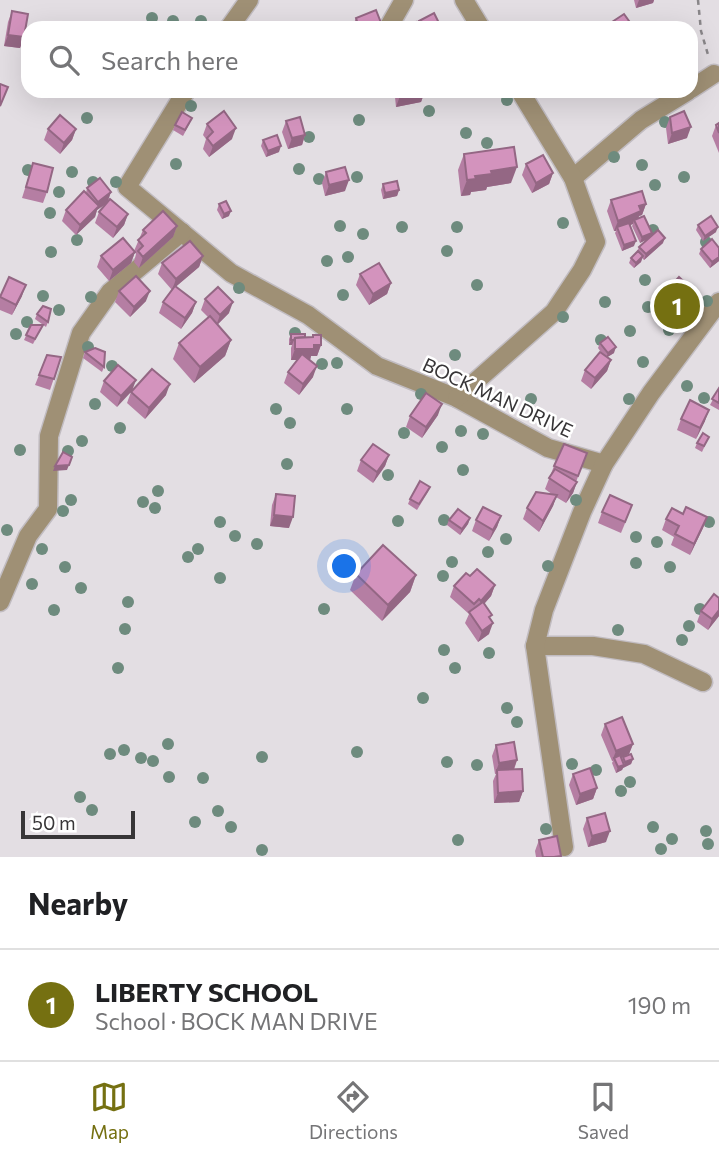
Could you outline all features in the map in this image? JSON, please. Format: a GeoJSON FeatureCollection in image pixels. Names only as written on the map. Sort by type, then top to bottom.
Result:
{"type":"FeatureCollection","features":[{"type":"Feature","properties":{"kind":"street"},"geometry":{"type":"LineString","coordinates":[[234,21],[249,0]]}},
{"type":"Feature","properties":{"kind":"street"},"geometry":{"type":"LineString","coordinates":[[392,21],[404,0]]}},
{"type":"Feature","properties":{"kind":"street"},"geometry":{"type":"LineString","coordinates":[[464,0],[477,21]]}},
{"type":"Feature","properties":{"kind":"street"},"geometry":{"type":"LineString","coordinates":[[698,84],[714,74]]}},
{"type":"Feature","properties":{"kind":"street","name":"BOCK MAN DRIVE"},"geometry":{"type":"LineString","coordinates":[[182,98],[127,187],[231,274],[308,315],[377,366],[457,398],[548,448],[604,464]]}},
{"type":"Feature","properties":{"kind":"street"},"geometry":{"type":"LineString","coordinates":[[457,398],[554,312],[582,270],[596,242],[573,178],[524,98]]}},
{"type":"Feature","properties":{"kind":"street"},"geometry":{"type":"LineString","coordinates":[[573,178],[641,120],[676,98]]}},
{"type":"Feature","properties":{"kind":"street"},"geometry":{"type":"LineString","coordinates":[[0,602],[28,536],[48,509],[49,436],[81,333],[110,292],[182,232]]}},
{"type":"Feature","properties":{"kind":"street"},"geometry":{"type":"LineString","coordinates":[[564,847],[535,646],[544,610],[582,512],[604,464],[651,393],[719,302]]}},
{"type":"Feature","properties":{"kind":"street"},"geometry":{"type":"LineString","coordinates":[[535,646],[593,646],[645,654],[703,682]]}},
{"type":"Feature","properties":{"kind":"path"},"geometry":{"type":"LineString","coordinates":[[698,0],[701,31],[714,74]]}},
{"type":"Feature","properties":{"kind":"building"},"geometry":{"type":"Polygon","coordinates":[[[376,10],[380,21],[357,21],[356,18],[376,10]]]}},
{"type":"Feature","properties":{"kind":"building"},"geometry":{"type":"Polygon","coordinates":[[[12,11],[28,14],[27,21],[21,21],[21,37],[8,35],[12,11]]]}},
{"type":"Feature","properties":{"kind":"building"},"geometry":{"type":"Polygon","coordinates":[[[434,13],[438,21],[419,21],[434,13]]]}},
{"type":"Feature","properties":{"kind":"building"},"geometry":{"type":"Polygon","coordinates":[[[624,14],[629,21],[614,21],[624,14]]]}},
{"type":"Feature","properties":{"kind":"building"},"geometry":{"type":"Polygon","coordinates":[[[0,84],[8,87],[0,106],[0,84]]]}},
{"type":"Feature","properties":{"kind":"building"},"geometry":{"type":"Polygon","coordinates":[[[224,111],[236,128],[213,146],[207,138],[213,132],[207,124],[224,111]]]}},
{"type":"Feature","properties":{"kind":"building"},"geometry":{"type":"Polygon","coordinates":[[[684,111],[691,127],[672,133],[670,117],[684,111]]]}},
{"type":"Feature","properties":{"kind":"building"},"geometry":{"type":"Polygon","coordinates":[[[182,112],[192,118],[185,130],[175,125],[182,112]]]}},
{"type":"Feature","properties":{"kind":"building"},"geometry":{"type":"Polygon","coordinates":[[[60,115],[76,129],[64,143],[48,129],[60,115]]]}},
{"type":"Feature","properties":{"kind":"building"},"geometry":{"type":"Polygon","coordinates":[[[300,117],[305,135],[292,138],[286,121],[300,117]]]}},
{"type":"Feature","properties":{"kind":"building"},"geometry":{"type":"Polygon","coordinates":[[[277,135],[281,146],[268,151],[263,140],[277,135]]]}},
{"type":"Feature","properties":{"kind":"building"},"geometry":{"type":"Polygon","coordinates":[[[514,147],[517,167],[491,171],[492,174],[467,180],[464,154],[514,147]]]}},
{"type":"Feature","properties":{"kind":"building"},"geometry":{"type":"Polygon","coordinates":[[[543,155],[553,173],[536,183],[526,164],[543,155]]]}},
{"type":"Feature","properties":{"kind":"building"},"geometry":{"type":"Polygon","coordinates":[[[33,163],[53,168],[47,192],[26,187],[33,163]]]}},
{"type":"Feature","properties":{"kind":"building"},"geometry":{"type":"Polygon","coordinates":[[[345,167],[349,180],[329,185],[326,172],[345,167]]]}},
{"type":"Feature","properties":{"kind":"building"},"geometry":{"type":"Polygon","coordinates":[[[100,178],[111,192],[98,202],[87,188],[100,178]]]}},
{"type":"Feature","properties":{"kind":"building"},"geometry":{"type":"Polygon","coordinates":[[[397,181],[399,190],[385,193],[383,184],[397,181]]]}},
{"type":"Feature","properties":{"kind":"building"},"geometry":{"type":"Polygon","coordinates":[[[84,191],[99,206],[80,225],[66,210],[84,191]]]}},
{"type":"Feature","properties":{"kind":"building"},"geometry":{"type":"Polygon","coordinates":[[[642,191],[646,204],[639,206],[641,211],[618,221],[611,200],[642,191]]]}},
{"type":"Feature","properties":{"kind":"building"},"geometry":{"type":"Polygon","coordinates":[[[110,199],[128,214],[117,227],[99,212],[110,199]]]}},
{"type":"Feature","properties":{"kind":"building"},"geometry":{"type":"Polygon","coordinates":[[[226,201],[231,211],[224,214],[219,204],[226,201]]]}},
{"type":"Feature","properties":{"kind":"building"},"geometry":{"type":"Polygon","coordinates":[[[163,211],[177,226],[143,257],[138,251],[143,246],[138,240],[146,233],[143,230],[163,211]]]}},
{"type":"Feature","properties":{"kind":"building"},"geometry":{"type":"Polygon","coordinates":[[[644,216],[652,233],[642,237],[634,220],[644,216]]]}},
{"type":"Feature","properties":{"kind":"building"},"geometry":{"type":"Polygon","coordinates":[[[711,216],[718,227],[705,236],[698,225],[711,216]]]}},
{"type":"Feature","properties":{"kind":"building"},"geometry":{"type":"Polygon","coordinates":[[[629,223],[636,241],[624,245],[617,227],[629,223]]]}},
{"type":"Feature","properties":{"kind":"building"},"geometry":{"type":"Polygon","coordinates":[[[658,230],[665,238],[646,254],[639,247],[658,230]]]}},
{"type":"Feature","properties":{"kind":"building"},"geometry":{"type":"Polygon","coordinates":[[[123,238],[135,252],[113,270],[101,256],[123,238]]]}},
{"type":"Feature","properties":{"kind":"building"},"geometry":{"type":"Polygon","coordinates":[[[712,239],[719,248],[719,257],[712,262],[701,249],[712,239]]]}},
{"type":"Feature","properties":{"kind":"building"},"geometry":{"type":"Polygon","coordinates":[[[190,241],[203,256],[176,279],[162,263],[190,241]]]}},
{"type":"Feature","properties":{"kind":"building"},"geometry":{"type":"Polygon","coordinates":[[[638,251],[643,256],[636,263],[631,258],[638,251]]]}},
{"type":"Feature","properties":{"kind":"building"},"geometry":{"type":"Polygon","coordinates":[[[379,263],[391,283],[373,294],[360,274],[379,263]]]}},
{"type":"Feature","properties":{"kind":"building"},"geometry":{"type":"Polygon","coordinates":[[[136,276],[150,291],[134,307],[119,291],[136,276]]]}},
{"type":"Feature","properties":{"kind":"building"},"geometry":{"type":"Polygon","coordinates":[[[9,277],[26,285],[16,305],[0,297],[9,277]]]}},
{"type":"Feature","properties":{"kind":"building"},"geometry":{"type":"Polygon","coordinates":[[[679,277],[698,295],[682,312],[663,295],[679,277]]]}},
{"type":"Feature","properties":{"kind":"building"},"geometry":{"type":"Polygon","coordinates":[[[175,286],[196,302],[185,318],[163,302],[175,286]]]}},
{"type":"Feature","properties":{"kind":"building"},"geometry":{"type":"Polygon","coordinates":[[[218,287],[233,302],[220,315],[205,299],[218,287]]]}},
{"type":"Feature","properties":{"kind":"building"},"geometry":{"type":"Polygon","coordinates":[[[43,306],[51,309],[48,322],[37,314],[43,306]]]}},
{"type":"Feature","properties":{"kind":"building"},"geometry":{"type":"Polygon","coordinates":[[[210,316],[231,340],[200,367],[179,343],[210,316]]]}},
{"type":"Feature","properties":{"kind":"building"},"geometry":{"type":"Polygon","coordinates":[[[31,325],[43,325],[35,339],[26,335],[31,325]]]}},
{"type":"Feature","properties":{"kind":"building"},"geometry":{"type":"Polygon","coordinates":[[[291,334],[305,334],[305,337],[291,340],[291,334]]]}},
{"type":"Feature","properties":{"kind":"building"},"geometry":{"type":"Polygon","coordinates":[[[321,335],[321,345],[314,345],[314,349],[295,349],[295,338],[321,335]]]}},
{"type":"Feature","properties":{"kind":"building"},"geometry":{"type":"Polygon","coordinates":[[[608,337],[616,347],[608,353],[600,343],[608,337]]]}},
{"type":"Feature","properties":{"kind":"building"},"geometry":{"type":"Polygon","coordinates":[[[95,348],[105,352],[104,367],[85,352],[95,348]]]}},
{"type":"Feature","properties":{"kind":"building"},"geometry":{"type":"Polygon","coordinates":[[[600,352],[611,360],[595,378],[585,370],[600,352]]]}},
{"type":"Feature","properties":{"kind":"building"},"geometry":{"type":"Polygon","coordinates":[[[302,354],[317,366],[303,384],[288,372],[302,354]]]}},
{"type":"Feature","properties":{"kind":"building"},"geometry":{"type":"Polygon","coordinates":[[[47,355],[61,357],[54,379],[39,375],[47,355]]]}},
{"type":"Feature","properties":{"kind":"building"},"geometry":{"type":"Polygon","coordinates":[[[118,365],[136,380],[121,396],[104,381],[118,365]]]}},
{"type":"Feature","properties":{"kind":"building"},"geometry":{"type":"Polygon","coordinates":[[[152,369],[170,384],[149,408],[131,392],[152,369]]]}},
{"type":"Feature","properties":{"kind":"building"},"geometry":{"type":"Polygon","coordinates":[[[719,388],[719,403],[712,399],[719,388]]]}},
{"type":"Feature","properties":{"kind":"building"},"geometry":{"type":"Polygon","coordinates":[[[426,393],[442,404],[426,427],[410,416],[426,393]]]}},
{"type":"Feature","properties":{"kind":"building"},"geometry":{"type":"Polygon","coordinates":[[[690,400],[709,410],[700,428],[681,419],[690,400]]]}},
{"type":"Feature","properties":{"kind":"building"},"geometry":{"type":"Polygon","coordinates":[[[703,433],[709,437],[704,446],[697,443],[703,433]]]}},
{"type":"Feature","properties":{"kind":"building"},"geometry":{"type":"Polygon","coordinates":[[[373,444],[389,455],[377,472],[361,460],[373,444]]]}},
{"type":"Feature","properties":{"kind":"building"},"geometry":{"type":"Polygon","coordinates":[[[564,444],[587,453],[578,476],[554,466],[564,444]]]}},
{"type":"Feature","properties":{"kind":"building"},"geometry":{"type":"Polygon","coordinates":[[[63,452],[72,457],[69,465],[55,466],[63,452]]]}},
{"type":"Feature","properties":{"kind":"building"},"geometry":{"type":"Polygon","coordinates":[[[555,469],[577,482],[570,492],[549,478],[555,469]]]}},
{"type":"Feature","properties":{"kind":"building"},"geometry":{"type":"Polygon","coordinates":[[[420,481],[430,487],[419,504],[410,499],[420,481]]]}},
{"type":"Feature","properties":{"kind":"building"},"geometry":{"type":"Polygon","coordinates":[[[536,492],[557,495],[543,521],[527,508],[536,492]]]}},
{"type":"Feature","properties":{"kind":"building"},"geometry":{"type":"Polygon","coordinates":[[[276,494],[295,496],[293,517],[274,515],[276,494]]]}},
{"type":"Feature","properties":{"kind":"building"},"geometry":{"type":"Polygon","coordinates":[[[610,495],[632,505],[625,522],[602,512],[610,495]]]}},
{"type":"Feature","properties":{"kind":"building"},"geometry":{"type":"Polygon","coordinates":[[[483,507],[501,516],[493,530],[476,520],[483,507]]]}},
{"type":"Feature","properties":{"kind":"building"},"geometry":{"type":"Polygon","coordinates":[[[686,507],[707,517],[694,544],[675,534],[679,526],[666,519],[672,508],[683,514],[686,507]]]}},
{"type":"Feature","properties":{"kind":"building"},"geometry":{"type":"Polygon","coordinates":[[[458,509],[470,518],[462,529],[449,520],[458,509]]]}},
{"type":"Feature","properties":{"kind":"building"},"geometry":{"type":"Polygon","coordinates":[[[383,545],[416,575],[388,605],[356,574],[383,545]]]}},
{"type":"Feature","properties":{"kind":"building"},"geometry":{"type":"Polygon","coordinates":[[[477,569],[495,585],[481,601],[479,599],[474,604],[454,586],[466,573],[470,576],[477,569]]]}},
{"type":"Feature","properties":{"kind":"building"},"geometry":{"type":"Polygon","coordinates":[[[714,594],[719,598],[719,610],[712,619],[701,611],[714,594]]]}},
{"type":"Feature","properties":{"kind":"building"},"geometry":{"type":"Polygon","coordinates":[[[483,602],[492,615],[489,617],[493,623],[482,631],[469,612],[483,602]]]}},
{"type":"Feature","properties":{"kind":"building"},"geometry":{"type":"Polygon","coordinates":[[[622,717],[633,744],[616,751],[605,724],[622,717]]]}},
{"type":"Feature","properties":{"kind":"building"},"geometry":{"type":"Polygon","coordinates":[[[514,742],[517,760],[499,763],[496,745],[514,742]]]}},
{"type":"Feature","properties":{"kind":"building"},"geometry":{"type":"Polygon","coordinates":[[[631,754],[633,759],[625,762],[623,757],[631,754]]]}},
{"type":"Feature","properties":{"kind":"building"},"geometry":{"type":"Polygon","coordinates":[[[620,755],[624,765],[618,767],[614,758],[620,755]]]}},
{"type":"Feature","properties":{"kind":"building"},"geometry":{"type":"Polygon","coordinates":[[[590,768],[597,788],[580,794],[573,774],[590,768]]]}},
{"type":"Feature","properties":{"kind":"building"},"geometry":{"type":"Polygon","coordinates":[[[522,769],[523,791],[498,793],[497,770],[522,769]]]}},
{"type":"Feature","properties":{"kind":"building"},"geometry":{"type":"Polygon","coordinates":[[[605,813],[610,831],[592,836],[587,818],[605,813]]]}},
{"type":"Feature","properties":{"kind":"building"},"geometry":{"type":"Polygon","coordinates":[[[557,836],[561,856],[543,857],[539,840],[557,836]]]}},
{"type":"Feature","properties":{"kind":"place","name":"LIBERTY SCHOOL"},"geometry":{"type":"Point","coordinates":[677,306]}}]}
